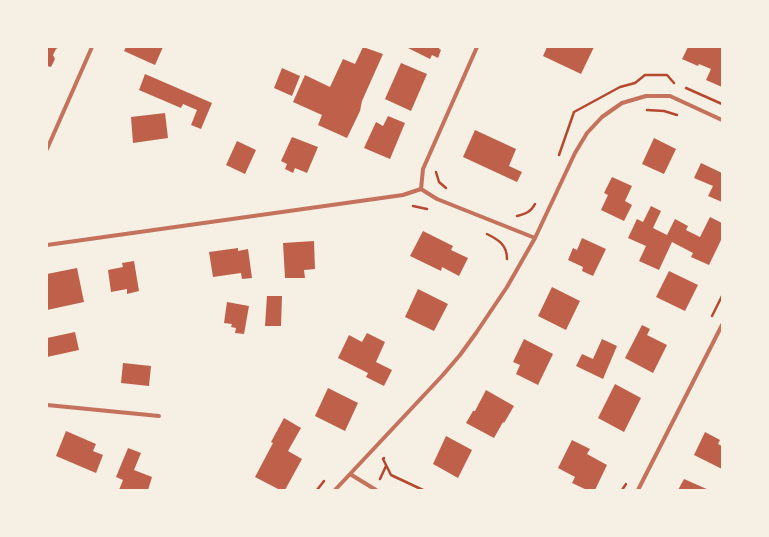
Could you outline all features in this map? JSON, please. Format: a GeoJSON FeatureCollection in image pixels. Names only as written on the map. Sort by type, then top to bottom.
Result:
{"type":"FeatureCollection","features":[{"type":"Feature","properties":{"kind":"street"},"geometry":{"type":"LineString","coordinates":[[47,149],[92,47]]}},
{"type":"Feature","properties":{"kind":"street"},"geometry":{"type":"LineString","coordinates":[[421,188],[423,169],[477,47]]}},
{"type":"Feature","properties":{"kind":"street"},"geometry":{"type":"LineString","coordinates":[[335,490],[460,355],[507,286],[535,238],[575,153],[587,133],[602,117],[622,103],[646,96],[670,96],[722,120]]}},
{"type":"Feature","properties":{"kind":"street"},"geometry":{"type":"LineString","coordinates":[[421,188],[437,199],[535,238]]}},
{"type":"Feature","properties":{"kind":"street"},"geometry":{"type":"LineString","coordinates":[[47,245],[403,194],[421,188]]}},
{"type":"Feature","properties":{"kind":"street"},"geometry":{"type":"LineString","coordinates":[[638,490],[722,325]]}},
{"type":"Feature","properties":{"kind":"street"},"geometry":{"type":"LineString","coordinates":[[47,405],[159,416]]}},
{"type":"Feature","properties":{"kind":"street"},"geometry":{"type":"LineString","coordinates":[[350,474],[376,490]]}},
{"type":"Feature","properties":{"kind":"path"},"geometry":{"type":"LineString","coordinates":[[408,206],[416,206],[430,210]]}},
{"type":"Feature","properties":{"kind":"path"},"geometry":{"type":"LineString","coordinates":[[485,233],[499,239],[506,248],[507,258],[505,263]]}},
{"type":"Feature","properties":{"kind":"path"},"geometry":{"type":"LineString","coordinates":[[317,490],[329,476]]}},
{"type":"Feature","properties":{"kind":"building"},"geometry":{"type":"Polygon","coordinates":[[[47,47],[60,47],[56,49],[53,55],[55,59],[51,67],[47,66],[47,47]]]}},
{"type":"Feature","properties":{"kind":"building"},"geometry":{"type":"Polygon","coordinates":[[[126,47],[163,47],[155,65],[124,51],[126,47]]]}},
{"type":"Feature","properties":{"kind":"building"},"geometry":{"type":"Polygon","coordinates":[[[363,47],[383,54],[362,101],[360,111],[347,138],[318,125],[322,115],[293,102],[305,75],[330,87],[343,59],[355,64],[363,47]]]}},
{"type":"Feature","properties":{"kind":"building"},"geometry":{"type":"Polygon","coordinates":[[[406,47],[440,47],[439,49],[441,50],[438,58],[432,55],[430,59],[406,47]]]}},
{"type":"Feature","properties":{"kind":"building"},"geometry":{"type":"Polygon","coordinates":[[[547,47],[594,47],[581,74],[543,56],[547,47]]]}},
{"type":"Feature","properties":{"kind":"building"},"geometry":{"type":"Polygon","coordinates":[[[688,47],[722,47],[722,87],[706,80],[711,69],[699,64],[698,66],[682,59],[688,47]]]}},
{"type":"Feature","properties":{"kind":"building"},"geometry":{"type":"Polygon","coordinates":[[[401,63],[427,74],[411,111],[385,99],[401,63]]]}},
{"type":"Feature","properties":{"kind":"building"},"geometry":{"type":"Polygon","coordinates":[[[282,68],[300,76],[292,96],[274,88],[282,68]]]}},
{"type":"Feature","properties":{"kind":"building"},"geometry":{"type":"Polygon","coordinates":[[[145,74],[212,103],[201,129],[191,125],[197,110],[183,104],[181,108],[139,90],[145,74]]]}},
{"type":"Feature","properties":{"kind":"building"},"geometry":{"type":"Polygon","coordinates":[[[165,113],[168,138],[133,143],[131,117],[165,113]]]}},
{"type":"Feature","properties":{"kind":"building"},"geometry":{"type":"Polygon","coordinates":[[[388,116],[405,123],[390,159],[364,148],[376,122],[383,126],[388,116]]]}},
{"type":"Feature","properties":{"kind":"building"},"geometry":{"type":"Polygon","coordinates":[[[475,130],[516,149],[509,166],[522,172],[517,182],[463,157],[475,130]]]}},
{"type":"Feature","properties":{"kind":"building"},"geometry":{"type":"Polygon","coordinates":[[[292,137],[318,147],[307,173],[295,168],[293,173],[285,169],[287,164],[281,161],[292,137]]]}},
{"type":"Feature","properties":{"kind":"building"},"geometry":{"type":"Polygon","coordinates":[[[654,138],[676,149],[664,174],[642,164],[654,138]]]}},
{"type":"Feature","properties":{"kind":"building"},"geometry":{"type":"Polygon","coordinates":[[[237,141],[256,150],[245,174],[226,165],[237,141]]]}},
{"type":"Feature","properties":{"kind":"building"},"geometry":{"type":"Polygon","coordinates":[[[701,163],[722,173],[722,202],[708,196],[713,186],[694,178],[701,163]]]}},
{"type":"Feature","properties":{"kind":"building"},"geometry":{"type":"Polygon","coordinates":[[[612,177],[632,186],[625,201],[632,205],[624,221],[601,210],[608,195],[604,193],[612,177]]]}},
{"type":"Feature","properties":{"kind":"building"},"geometry":{"type":"Polygon","coordinates":[[[651,206],[661,211],[653,228],[667,235],[675,219],[688,226],[686,230],[700,237],[710,217],[722,223],[722,238],[709,265],[691,257],[693,253],[672,242],[659,270],[639,261],[646,246],[628,238],[637,219],[643,222],[651,206]]]}},
{"type":"Feature","properties":{"kind":"building"},"geometry":{"type":"Polygon","coordinates":[[[423,231],[453,246],[451,250],[468,258],[459,276],[442,267],[441,271],[410,256],[423,231]]]}},
{"type":"Feature","properties":{"kind":"building"},"geometry":{"type":"Polygon","coordinates":[[[582,238],[606,249],[593,276],[582,271],[583,267],[568,260],[573,248],[577,250],[582,238]]]}},
{"type":"Feature","properties":{"kind":"building"},"geometry":{"type":"Polygon","coordinates":[[[314,241],[315,269],[304,270],[305,278],[285,278],[283,243],[314,241]]]}},
{"type":"Feature","properties":{"kind":"building"},"geometry":{"type":"Polygon","coordinates":[[[238,248],[238,251],[248,249],[252,278],[242,279],[241,273],[213,277],[209,252],[238,248]]]}},
{"type":"Feature","properties":{"kind":"building"},"geometry":{"type":"Polygon","coordinates":[[[134,261],[139,291],[127,294],[127,289],[111,292],[108,270],[123,267],[122,263],[134,261]]]}},
{"type":"Feature","properties":{"kind":"building"},"geometry":{"type":"Polygon","coordinates":[[[77,268],[84,302],[47,310],[47,274],[77,268]]]}},
{"type":"Feature","properties":{"kind":"building"},"geometry":{"type":"Polygon","coordinates":[[[669,271],[698,285],[685,311],[656,297],[669,271]]]}},
{"type":"Feature","properties":{"kind":"building"},"geometry":{"type":"Polygon","coordinates":[[[552,287],[580,301],[566,330],[538,316],[552,287]]]}},
{"type":"Feature","properties":{"kind":"building"},"geometry":{"type":"Polygon","coordinates":[[[418,289],[448,304],[434,331],[405,317],[418,289]]]}},
{"type":"Feature","properties":{"kind":"building"},"geometry":{"type":"Polygon","coordinates":[[[267,296],[282,296],[281,326],[265,326],[267,296]]]}},
{"type":"Feature","properties":{"kind":"building"},"geometry":{"type":"Polygon","coordinates":[[[227,302],[249,306],[244,334],[235,333],[236,328],[231,327],[232,324],[224,323],[227,302]]]}},
{"type":"Feature","properties":{"kind":"building"},"geometry":{"type":"Polygon","coordinates":[[[642,325],[650,329],[647,335],[667,345],[653,373],[625,358],[642,325]]]}},
{"type":"Feature","properties":{"kind":"building"},"geometry":{"type":"Polygon","coordinates":[[[75,332],[79,350],[47,357],[47,338],[75,332]]]}},
{"type":"Feature","properties":{"kind":"building"},"geometry":{"type":"Polygon","coordinates":[[[367,333],[385,342],[376,362],[392,370],[384,386],[366,377],[368,373],[338,358],[349,335],[362,342],[367,333]]]}},
{"type":"Feature","properties":{"kind":"building"},"geometry":{"type":"Polygon","coordinates":[[[524,339],[553,354],[538,385],[516,374],[520,365],[513,362],[524,339]]]}},
{"type":"Feature","properties":{"kind":"building"},"geometry":{"type":"Polygon","coordinates":[[[602,339],[617,346],[603,379],[576,366],[582,354],[593,359],[602,339]]]}},
{"type":"Feature","properties":{"kind":"building"},"geometry":{"type":"Polygon","coordinates":[[[123,363],[151,366],[149,386],[121,383],[123,363]]]}},
{"type":"Feature","properties":{"kind":"building"},"geometry":{"type":"Polygon","coordinates":[[[615,384],[641,398],[624,432],[598,418],[615,384]]]}},
{"type":"Feature","properties":{"kind":"building"},"geometry":{"type":"Polygon","coordinates":[[[328,388],[358,403],[345,431],[315,416],[328,388]]]}},
{"type":"Feature","properties":{"kind":"building"},"geometry":{"type":"Polygon","coordinates":[[[486,390],[514,406],[494,438],[466,423],[473,411],[475,411],[486,390]]]}},
{"type":"Feature","properties":{"kind":"building"},"geometry":{"type":"Polygon","coordinates":[[[284,418],[301,428],[288,451],[302,459],[285,490],[280,490],[255,477],[284,418]]]}},
{"type":"Feature","properties":{"kind":"building"},"geometry":{"type":"Polygon","coordinates":[[[66,431],[96,444],[93,451],[103,455],[96,473],[56,456],[66,431]]]}},
{"type":"Feature","properties":{"kind":"building"},"geometry":{"type":"Polygon","coordinates":[[[705,432],[720,440],[718,444],[722,446],[722,469],[694,455],[705,432]]]}},
{"type":"Feature","properties":{"kind":"building"},"geometry":{"type":"Polygon","coordinates":[[[446,436],[472,450],[458,478],[433,464],[446,436]]]}},
{"type":"Feature","properties":{"kind":"building"},"geometry":{"type":"Polygon","coordinates":[[[572,440],[590,449],[587,454],[607,465],[595,490],[587,490],[572,483],[575,477],[558,468],[572,440]]]}},
{"type":"Feature","properties":{"kind":"building"},"geometry":{"type":"Polygon","coordinates":[[[128,448],[141,453],[134,470],[152,477],[148,490],[119,490],[123,480],[116,477],[128,448]]]}},
{"type":"Feature","properties":{"kind":"building"},"geometry":{"type":"Polygon","coordinates":[[[684,479],[709,490],[678,490],[684,479]]]}}]}
